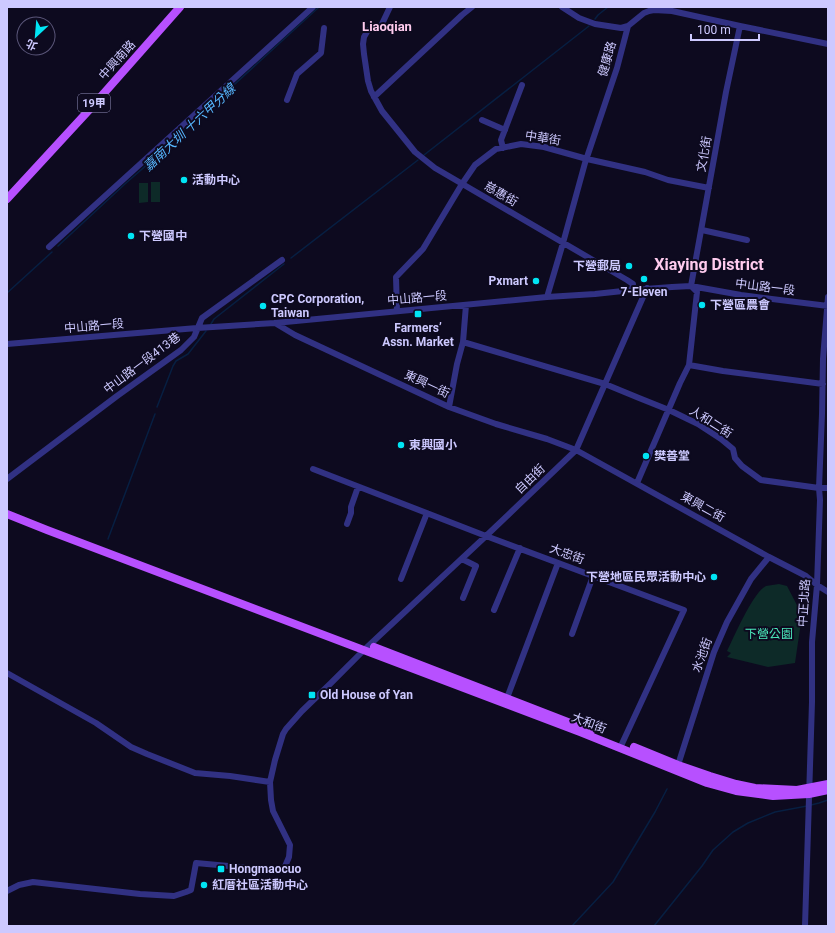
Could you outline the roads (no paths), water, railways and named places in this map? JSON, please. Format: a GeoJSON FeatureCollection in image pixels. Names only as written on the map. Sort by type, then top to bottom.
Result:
{"type":"FeatureCollection","features":[{"type":"Feature","properties":{"kind":"main road","name":"中興南路"},"geometry":{"type":"LineString","coordinates":[[7,199],[90,109],[180,7]]}},
{"type":"Feature","properties":{"kind":"main road"},"geometry":{"type":"LineString","coordinates":[[7,508],[367,648]]}},
{"type":"Feature","properties":{"kind":"main road"},"geometry":{"type":"LineString","coordinates":[[7,514],[367,648]]}},
{"type":"Feature","properties":{"kind":"main road","name":"大和街"},"geometry":{"type":"LineString","coordinates":[[367,648],[507,698],[676,767],[729,783],[755,788],[796,790],[809,794]]}},
{"type":"Feature","properties":{"kind":"main road","name":"大和街"},"geometry":{"type":"LineString","coordinates":[[367,648],[621,745]]}},
{"type":"Feature","properties":{"kind":"main road"},"geometry":{"type":"LineString","coordinates":[[809,794],[828,784]]}},
{"type":"Feature","properties":{"kind":"main road"},"geometry":{"type":"LineString","coordinates":[[809,794],[828,790]]}},
{"type":"Feature","properties":{"kind":"street"},"geometry":{"type":"LineString","coordinates":[[49,247],[313,7]]}},
{"type":"Feature","properties":{"kind":"street","name":"慈惠街"},"geometry":{"type":"LineString","coordinates":[[390,7],[381,26],[368,30],[364,37],[368,81],[370,91],[382,111],[419,156],[435,168],[627,280],[632,284],[632,290]]}},
{"type":"Feature","properties":{"kind":"street"},"geometry":{"type":"LineString","coordinates":[[374,98],[472,7]]}},
{"type":"Feature","properties":{"kind":"street"},"geometry":{"type":"LineString","coordinates":[[562,7],[579,18],[595,24],[621,28],[628,26],[644,13],[654,10],[678,12],[828,44]]}},
{"type":"Feature","properties":{"kind":"street","name":"健康路"},"geometry":{"type":"LineString","coordinates":[[547,297],[587,159],[617,68],[628,26]]}},
{"type":"Feature","properties":{"kind":"street","name":"文化街"},"geometry":{"type":"LineString","coordinates":[[691,286],[726,92],[740,26]]}},
{"type":"Feature","properties":{"kind":"street"},"geometry":{"type":"LineString","coordinates":[[287,100],[297,74],[321,53],[324,28]]}},
{"type":"Feature","properties":{"kind":"street"},"geometry":{"type":"LineString","coordinates":[[503,148],[501,140],[522,85]]}},
{"type":"Feature","properties":{"kind":"street"},"geometry":{"type":"LineString","coordinates":[[482,120],[505,130]]}},
{"type":"Feature","properties":{"kind":"street","name":"中華街"},"geometry":{"type":"LineString","coordinates":[[397,311],[396,277],[423,249],[475,165],[496,149],[521,144],[544,147],[587,159],[645,172],[668,180],[709,188]]}},
{"type":"Feature","properties":{"kind":"street"},"geometry":{"type":"LineString","coordinates":[[702,230],[747,240]]}},
{"type":"Feature","properties":{"kind":"street","name":"中山路一段413巷"},"geometry":{"type":"LineString","coordinates":[[7,479],[181,350],[194,337],[202,318],[282,260]]}},
{"type":"Feature","properties":{"kind":"street"},"geometry":{"type":"LineString","coordinates":[[637,483],[689,365],[697,292],[691,286]]}},
{"type":"Feature","properties":{"kind":"street","name":"中山路一段"},"geometry":{"type":"LineString","coordinates":[[7,344],[275,323],[647,288],[691,286],[741,295],[828,306]]}},
{"type":"Feature","properties":{"kind":"street","name":"自由街"},"geometry":{"type":"LineString","coordinates":[[7,891],[19,885],[33,882],[140,894],[174,896],[191,890],[196,863],[283,871],[289,857],[290,845],[273,810],[270,782],[283,734],[287,727],[367,648],[576,450],[647,288]]}},
{"type":"Feature","properties":{"kind":"street","name":"中正北路"},"geometry":{"type":"LineString","coordinates":[[805,926],[812,702],[812,642],[817,585],[820,500],[819,488],[823,384],[822,359],[828,297]]}},
{"type":"Feature","properties":{"kind":"street"},"geometry":{"type":"LineString","coordinates":[[449,407],[457,364],[463,342],[466,305]]}},
{"type":"Feature","properties":{"kind":"street","name":"東興一街"},"geometry":{"type":"LineString","coordinates":[[275,323],[295,335],[449,407],[576,450]]}},
{"type":"Feature","properties":{"kind":"street","name":"人和二街"},"geometry":{"type":"LineString","coordinates":[[463,342],[605,384],[669,410],[698,424],[721,439],[733,449],[735,458],[742,466],[761,480],[828,488]]}},
{"type":"Feature","properties":{"kind":"street"},"geometry":{"type":"LineString","coordinates":[[689,365],[723,372],[823,384]]}},
{"type":"Feature","properties":{"kind":"street","name":"東興二街"},"geometry":{"type":"LineString","coordinates":[[576,450],[806,576],[828,592]]}},
{"type":"Feature","properties":{"kind":"street","name":"大忠街"},"geometry":{"type":"LineString","coordinates":[[313,469],[684,610],[621,745]]}},
{"type":"Feature","properties":{"kind":"street"},"geometry":{"type":"LineString","coordinates":[[347,524],[351,513],[350,507],[358,487]]}},
{"type":"Feature","properties":{"kind":"street"},"geometry":{"type":"LineString","coordinates":[[401,579],[427,513]]}},
{"type":"Feature","properties":{"kind":"street"},"geometry":{"type":"LineString","coordinates":[[494,610],[520,548]]}},
{"type":"Feature","properties":{"kind":"street","name":"水池街"},"geometry":{"type":"LineString","coordinates":[[676,767],[713,654],[724,628],[751,579],[769,557]]}},
{"type":"Feature","properties":{"kind":"street"},"geometry":{"type":"LineString","coordinates":[[462,559],[476,566],[463,598]]}},
{"type":"Feature","properties":{"kind":"street"},"geometry":{"type":"LineString","coordinates":[[507,698],[558,563]]}},
{"type":"Feature","properties":{"kind":"street"},"geometry":{"type":"LineString","coordinates":[[572,634],[593,576]]}},
{"type":"Feature","properties":{"kind":"street"},"geometry":{"type":"LineString","coordinates":[[7,673],[96,722],[131,746],[159,759],[195,773],[270,782]]}},
{"type":"Feature","properties":{"kind":"waterway","name":"嘉南大圳 十六甲分線"},"geometry":{"type":"LineString","coordinates":[[58,246],[319,7]]}},
{"type":"Feature","properties":{"kind":"waterway"},"geometry":{"type":"LineString","coordinates":[[595,19],[608,7]]}},
{"type":"Feature","properties":{"kind":"waterway"},"geometry":{"type":"LineString","coordinates":[[424,155],[589,26]]}},
{"type":"Feature","properties":{"kind":"waterway"},"geometry":{"type":"LineString","coordinates":[[291,258],[418,160]]}},
{"type":"Feature","properties":{"kind":"waterway","name":"嘉南大圳 十六甲分線"},"geometry":{"type":"LineString","coordinates":[[7,293],[52,252]]}},
{"type":"Feature","properties":{"kind":"waterway"},"geometry":{"type":"LineString","coordinates":[[211,324],[214,319],[284,264]]}},
{"type":"Feature","properties":{"kind":"waterway"},"geometry":{"type":"LineString","coordinates":[[157,407],[176,361],[188,354],[206,331]]}},
{"type":"Feature","properties":{"kind":"waterway"},"geometry":{"type":"LineString","coordinates":[[108,539],[155,414]]}},
{"type":"Feature","properties":{"kind":"waterway"},"geometry":{"type":"LineString","coordinates":[[572,926],[613,882],[667,789]]}},
{"type":"Feature","properties":{"kind":"waterway"},"geometry":{"type":"LineString","coordinates":[[811,805],[828,800]]}},
{"type":"Feature","properties":{"kind":"waterway"},"geometry":{"type":"LineString","coordinates":[[654,926],[713,850],[733,832],[748,823],[775,812],[807,806]]}},
{"type":"Feature","properties":{"kind":"place","name":"活動中心"},"geometry":{"type":"Point","coordinates":[184,180]}},
{"type":"Feature","properties":{"kind":"place","name":"下營國中"},"geometry":{"type":"Point","coordinates":[131,236]}},
{"type":"Feature","properties":{"kind":"place","name":"下營郵局"},"geometry":{"type":"Point","coordinates":[629,266]}},
{"type":"Feature","properties":{"kind":"place","name":"7-Eleven"},"geometry":{"type":"Point","coordinates":[644,279]}},
{"type":"Feature","properties":{"kind":"place","name":"Pxmart"},"geometry":{"type":"Point","coordinates":[536,281]}},
{"type":"Feature","properties":{"kind":"place","name":"下營區農會"},"geometry":{"type":"Point","coordinates":[702,305]}},
{"type":"Feature","properties":{"kind":"place","name":"CPC Corporation, Taiwan"},"geometry":{"type":"Point","coordinates":[263,306]}},
{"type":"Feature","properties":{"kind":"place","name":"Farmers’ Assn. Market"},"geometry":{"type":"Point","coordinates":[418,314]}},
{"type":"Feature","properties":{"kind":"place","name":"東興國小"},"geometry":{"type":"Point","coordinates":[401,445]}},
{"type":"Feature","properties":{"kind":"place","name":"樊善堂"},"geometry":{"type":"Point","coordinates":[646,456]}},
{"type":"Feature","properties":{"kind":"place","name":"下營地區民眾活動中心"},"geometry":{"type":"Point","coordinates":[714,577]}},
{"type":"Feature","properties":{"kind":"place","name":"Old House of Yan"},"geometry":{"type":"Point","coordinates":[312,695]}},
{"type":"Feature","properties":{"kind":"place","name":"Hongmaocuo"},"geometry":{"type":"Point","coordinates":[221,869]}},
{"type":"Feature","properties":{"kind":"place","name":"紅厝社區活動中心"},"geometry":{"type":"Point","coordinates":[204,885]}},
{"type":"Feature","properties":{"kind":"district","name":"Liaoqian"},"geometry":{"type":"Point","coordinates":[387,26]}},
{"type":"Feature","properties":{"kind":"district","name":"Xiaying District"},"geometry":{"type":"Point","coordinates":[709,264]}},
{"type":"Feature","properties":{"kind":"park label","name":"下營公園"},"geometry":{"type":"Point","coordinates":[769,634]}}]}
